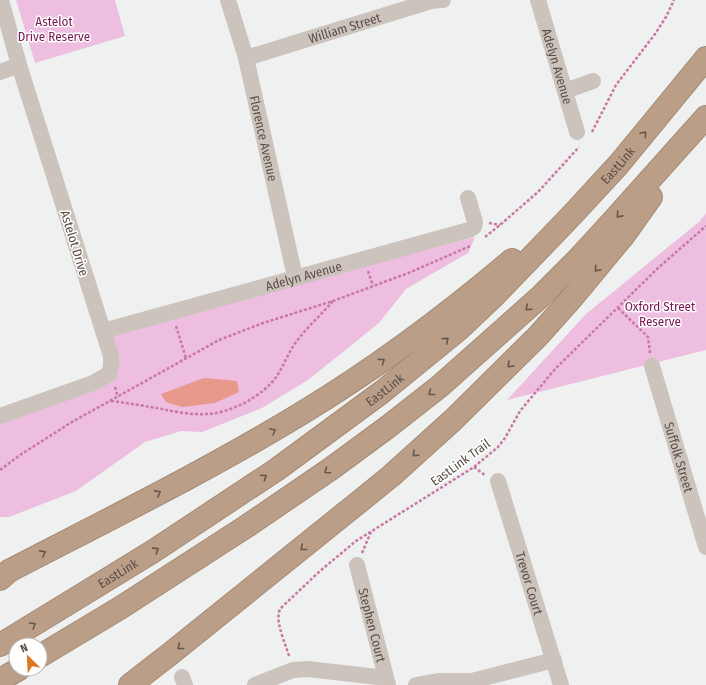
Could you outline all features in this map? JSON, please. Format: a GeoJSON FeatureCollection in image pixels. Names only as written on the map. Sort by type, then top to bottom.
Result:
{"type":"FeatureCollection","features":[{"type":"Feature","properties":{"kind":"highway","name":"EastLink"},"geometry":{"type":"LineString","coordinates":[[0,645],[152,552],[282,465],[382,392],[458,330],[494,296],[619,164],[706,58]]}},
{"type":"Feature","properties":{"kind":"highway"},"geometry":{"type":"LineString","coordinates":[[48,651],[120,608],[247,526],[389,426],[440,386],[499,335],[545,292],[611,223],[704,120]]}},
{"type":"Feature","properties":{"kind":"highway"},"geometry":{"type":"LineString","coordinates":[[130,685],[147,678],[391,476],[498,377],[538,336],[616,246],[704,120]]}},
{"type":"Feature","properties":{"kind":"highway"},"geometry":{"type":"LineString","coordinates":[[3,574],[225,458],[304,412],[367,371],[471,294],[515,257],[619,164]]}},
{"type":"Feature","properties":{"kind":"street","name":"Astelot Drive"},"geometry":{"type":"LineString","coordinates":[[0,416],[93,383],[109,374],[111,366],[103,330],[19,65],[1,0]]}},
{"type":"Feature","properties":{"kind":"street","name":"Florence Avenue"},"geometry":{"type":"LineString","coordinates":[[228,0],[246,58],[295,277]]}},
{"type":"Feature","properties":{"kind":"street","name":"William Street"},"geometry":{"type":"LineString","coordinates":[[246,58],[431,1],[442,0]]}},
{"type":"Feature","properties":{"kind":"street","name":"Adelyn Avenue"},"geometry":{"type":"LineString","coordinates":[[538,0],[577,132]]}},
{"type":"Feature","properties":{"kind":"street"},"geometry":{"type":"LineString","coordinates":[[0,72],[19,65]]}},
{"type":"Feature","properties":{"kind":"street"},"geometry":{"type":"LineString","coordinates":[[565,91],[594,80]]}},
{"type":"Feature","properties":{"kind":"street","name":"Adelyn Avenue"},"geometry":{"type":"LineString","coordinates":[[103,330],[469,230],[474,227],[475,222],[468,198]]}},
{"type":"Feature","properties":{"kind":"street","name":"Suffolk Street"},"geometry":{"type":"LineString","coordinates":[[652,366],[706,547]]}},
{"type":"Feature","properties":{"kind":"street","name":"Trevor Court"},"geometry":{"type":"LineString","coordinates":[[498,481],[561,685]]}},
{"type":"Feature","properties":{"kind":"street","name":"Stephen Court"},"geometry":{"type":"LineString","coordinates":[[357,564],[387,682]]}},
{"type":"Feature","properties":{"kind":"street"},"geometry":{"type":"LineString","coordinates":[[416,685],[438,681],[472,682],[554,660]]}},
{"type":"Feature","properties":{"kind":"street"},"geometry":{"type":"LineString","coordinates":[[255,685],[294,676],[308,669],[387,682]]}},
{"type":"Feature","properties":{"kind":"path","name":"EastLink Trail"},"geometry":{"type":"LineString","coordinates":[[294,676],[279,624],[279,610],[320,571],[356,541],[461,475],[498,448],[520,410],[550,375],[658,268],[706,226]]}},
{"type":"Feature","properties":{"kind":"path"},"geometry":{"type":"LineString","coordinates":[[110,401],[193,414],[208,414],[237,407],[252,398],[268,385],[276,376],[288,354],[306,329],[333,301]]}},
{"type":"Feature","properties":{"kind":"path"},"geometry":{"type":"LineString","coordinates":[[618,308],[648,337],[652,366]]}},
{"type":"Feature","properties":{"kind":"path"},"geometry":{"type":"LineString","coordinates":[[172,311],[186,358]]}},
{"type":"Feature","properties":{"kind":"path"},"geometry":{"type":"LineString","coordinates":[[357,564],[369,534],[374,529]]}},
{"type":"Feature","properties":{"kind":"green space","name":"Astelot Drive Reserve"},"geometry":{"type":"Polygon","coordinates":[[[16,0],[115,0],[125,36],[35,63],[16,0]]]}},
{"type":"Feature","properties":{"kind":"green space","name":"Oxford Street Reserve"},"geometry":{"type":"Polygon","coordinates":[[[706,213],[706,350],[507,400],[586,314],[700,221],[706,213]]]}},
{"type":"Feature","properties":{"kind":"green space"},"geometry":{"type":"Polygon","coordinates":[[[475,237],[468,253],[406,289],[379,323],[308,380],[262,408],[202,432],[181,431],[145,442],[76,491],[9,517],[0,517],[0,421],[115,376],[109,333],[475,237]]]}},
{"type":"Feature","properties":{"kind":"shaded area"},"geometry":{"type":"Polygon","coordinates":[[[204,378],[237,381],[239,392],[215,403],[182,407],[166,402],[161,394],[204,378]]]}}]}
